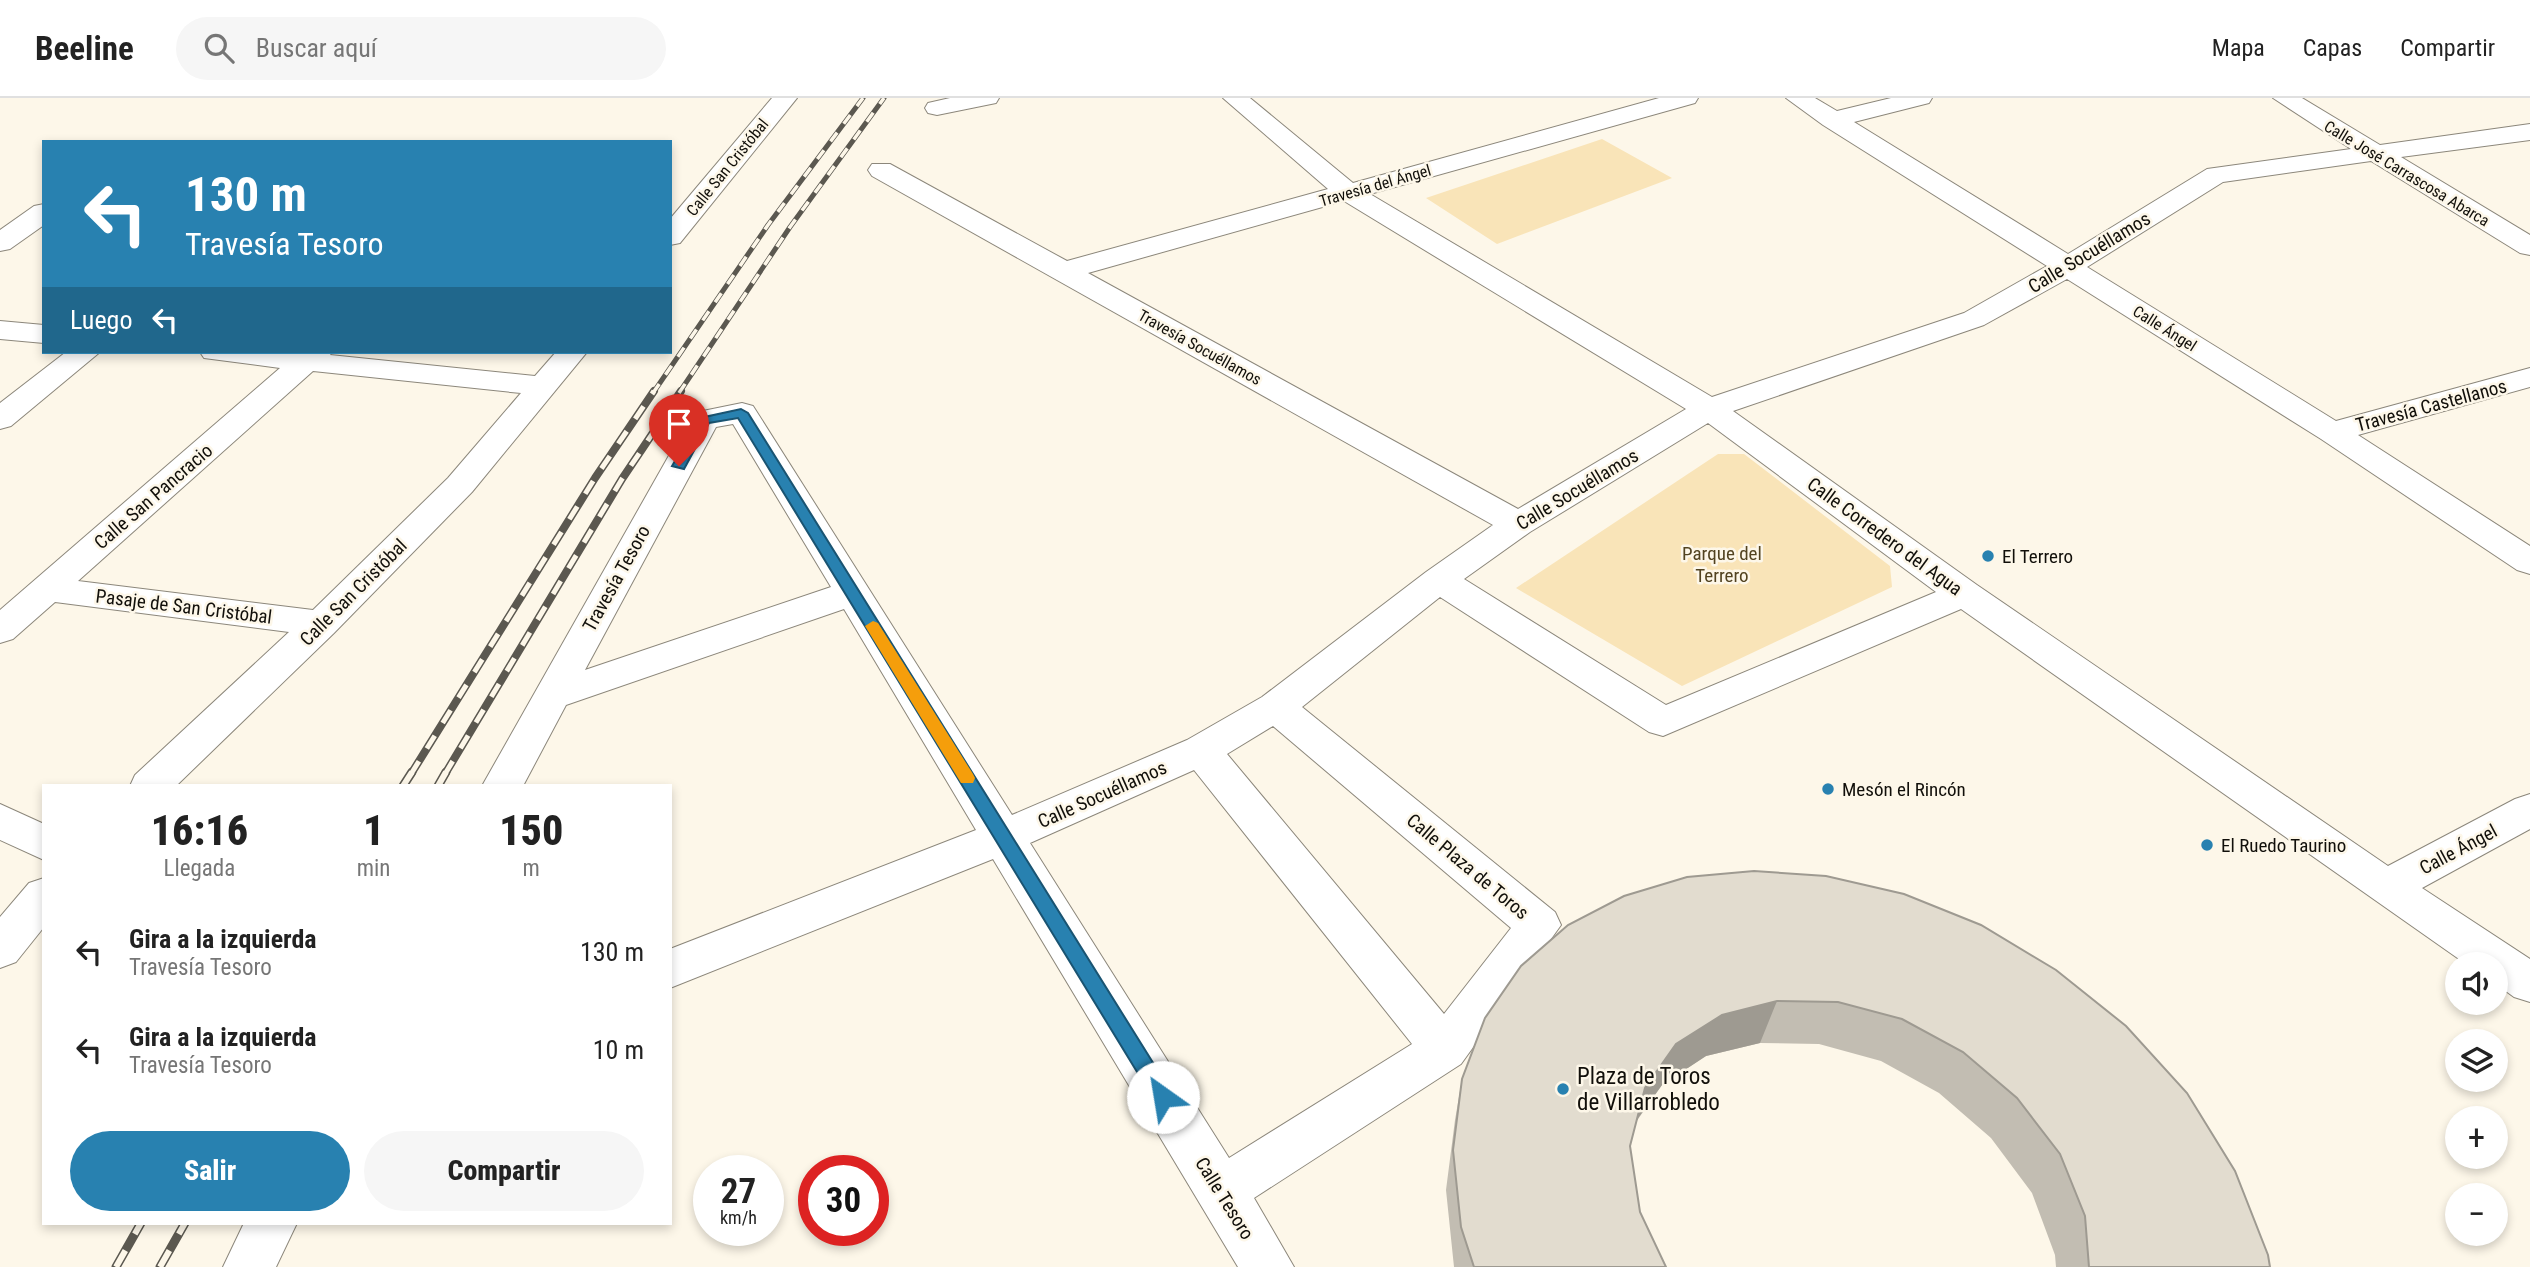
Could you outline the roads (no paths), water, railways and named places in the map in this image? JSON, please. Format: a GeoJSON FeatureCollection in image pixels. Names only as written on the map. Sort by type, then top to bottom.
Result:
{"type":"FeatureCollection","features":[{"type":"Feature","properties":{"kind":"street","name":"Calle San Cristóbal"},"geometry":{"type":"LineString","coordinates":[[672,235],[785,98]]}},
{"type":"Feature","properties":{"kind":"street"},"geometry":{"type":"LineString","coordinates":[[940,103],[987,98]]}},
{"type":"Feature","properties":{"kind":"street","name":"Calle Corredero del Agua"},"geometry":{"type":"LineString","coordinates":[[1235,98],[1349,193],[1709,409],[1964,594],[2386,887],[2530,983]]}},
{"type":"Feature","properties":{"kind":"street","name":"Travesía del Ángel"},"geometry":{"type":"LineString","coordinates":[[1064,271],[1686,98]]}},
{"type":"Feature","properties":{"kind":"street","name":"Calle Ángel"},"geometry":{"type":"LineString","coordinates":[[1798,98],[2332,432],[2530,562]]}},
{"type":"Feature","properties":{"kind":"street"},"geometry":{"type":"LineString","coordinates":[[1832,120],[1920,98]]}},
{"type":"Feature","properties":{"kind":"street","name":"Calle José Carrascosa Abarca"},"geometry":{"type":"LineString","coordinates":[[2285,98],[2530,247]]}},
{"type":"Feature","properties":{"kind":"street","name":"Calle Socuéllamos"},"geometry":{"type":"LineString","coordinates":[[672,968],[1003,837],[1202,750],[1276,707],[1439,580],[1518,524],[1709,409],[1975,319],[2067,267],[2216,175],[2530,132]]}},
{"type":"Feature","properties":{"kind":"street","name":"Travesía Socuéllamos"},"geometry":{"type":"LineString","coordinates":[[881,170],[1518,524]]}},
{"type":"Feature","properties":{"kind":"street"},"geometry":{"type":"LineString","coordinates":[[0,243],[42,213]]}},
{"type":"Feature","properties":{"kind":"street"},"geometry":{"type":"LineString","coordinates":[[0,330],[42,334]]}},
{"type":"Feature","properties":{"kind":"street"},"geometry":{"type":"LineString","coordinates":[[0,419],[82,354]]}},
{"type":"Feature","properties":{"kind":"street"},"geometry":{"type":"LineString","coordinates":[[264,354],[312,356],[544,386]]}},
{"type":"Feature","properties":{"kind":"street","name":"Calle San Cristóbal"},"geometry":{"type":"LineString","coordinates":[[152,784],[321,624],[460,485],[570,354]]}},
{"type":"Feature","properties":{"kind":"street","name":"Calle San Pancracio"},"geometry":{"type":"LineString","coordinates":[[0,630],[312,356]]}},
{"type":"Feature","properties":{"kind":"street","name":"Travesía Castellanos"},"geometry":{"type":"LineString","coordinates":[[2332,432],[2530,377]]}},
{"type":"Feature","properties":{"kind":"street","name":"Calle Tesoro"},"geometry":{"type":"LineString","coordinates":[[741,413],[1268,1267]]}},
{"type":"Feature","properties":{"kind":"street","name":"Travesía Tesoro"},"geometry":{"type":"LineString","coordinates":[[503,784],[704,420],[741,413]]}},
{"type":"Feature","properties":{"kind":"street"},"geometry":{"type":"LineString","coordinates":[[1439,580],[1663,722],[1964,594]]}},
{"type":"Feature","properties":{"kind":"street","name":"Pasaje de San Cristóbal"},"geometry":{"type":"LineString","coordinates":[[47,589],[321,624]]}},
{"type":"Feature","properties":{"kind":"street"},"geometry":{"type":"LineString","coordinates":[[550,696],[852,593]]}},
{"type":"Feature","properties":{"kind":"street","name":"Calle Plaza de Toros"},"geometry":{"type":"LineString","coordinates":[[1221,1191],[1444,1049],[1539,925],[1276,707]]}},
{"type":"Feature","properties":{"kind":"street"},"geometry":{"type":"LineString","coordinates":[[1202,750],[1444,1049]]}},
{"type":"Feature","properties":{"kind":"street","name":"Calle Ángel"},"geometry":{"type":"LineString","coordinates":[[2386,887],[2530,810]]}},
{"type":"Feature","properties":{"kind":"street"},"geometry":{"type":"LineString","coordinates":[[0,820],[42,843]]}},
{"type":"Feature","properties":{"kind":"street"},"geometry":{"type":"LineString","coordinates":[[0,949],[42,897]]}},
{"type":"Feature","properties":{"kind":"street"},"geometry":{"type":"LineString","coordinates":[[249,1267],[270,1225]]}},
{"type":"Feature","properties":{"kind":"railway"},"geometry":{"type":"LineString","coordinates":[[653,393],[768,225],[863,98]]}},
{"type":"Feature","properties":{"kind":"railway"},"geometry":{"type":"LineString","coordinates":[[679,393],[790,227],[884,98]]}},
{"type":"Feature","properties":{"kind":"railway"},"geometry":{"type":"LineString","coordinates":[[411,774],[595,478],[654,391]]}},
{"type":"Feature","properties":{"kind":"railway"},"geometry":{"type":"LineString","coordinates":[[445,774],[622,479],[681,391]]}},
{"type":"Feature","properties":{"kind":"railway"},"geometry":{"type":"LineString","coordinates":[[404,784],[412,772]]}},
{"type":"Feature","properties":{"kind":"railway"},"geometry":{"type":"LineString","coordinates":[[439,784],[446,772]]}},
{"type":"Feature","properties":{"kind":"railway"},"geometry":{"type":"LineString","coordinates":[[116,1267],[140,1225]]}},
{"type":"Feature","properties":{"kind":"railway"},"geometry":{"type":"LineString","coordinates":[[160,1267],[184,1225]]}},
{"type":"Feature","properties":{"kind":"place","name":"El Terrero"},"geometry":{"type":"Point","coordinates":[1988,556]}},
{"type":"Feature","properties":{"kind":"place","name":"Mesón el Rincón"},"geometry":{"type":"Point","coordinates":[1828,789]}},
{"type":"Feature","properties":{"kind":"place","name":"El Ruedo Taurino"},"geometry":{"type":"Point","coordinates":[2207,845]}},
{"type":"Feature","properties":{"kind":"place","name":"Plaza de Toros de Villarrobledo"},"geometry":{"type":"Point","coordinates":[1563,1089]}},
{"type":"Feature","properties":{"kind":"park label","name":"Parque del Terrero"},"geometry":{"type":"Point","coordinates":[1722,564]}}]}
